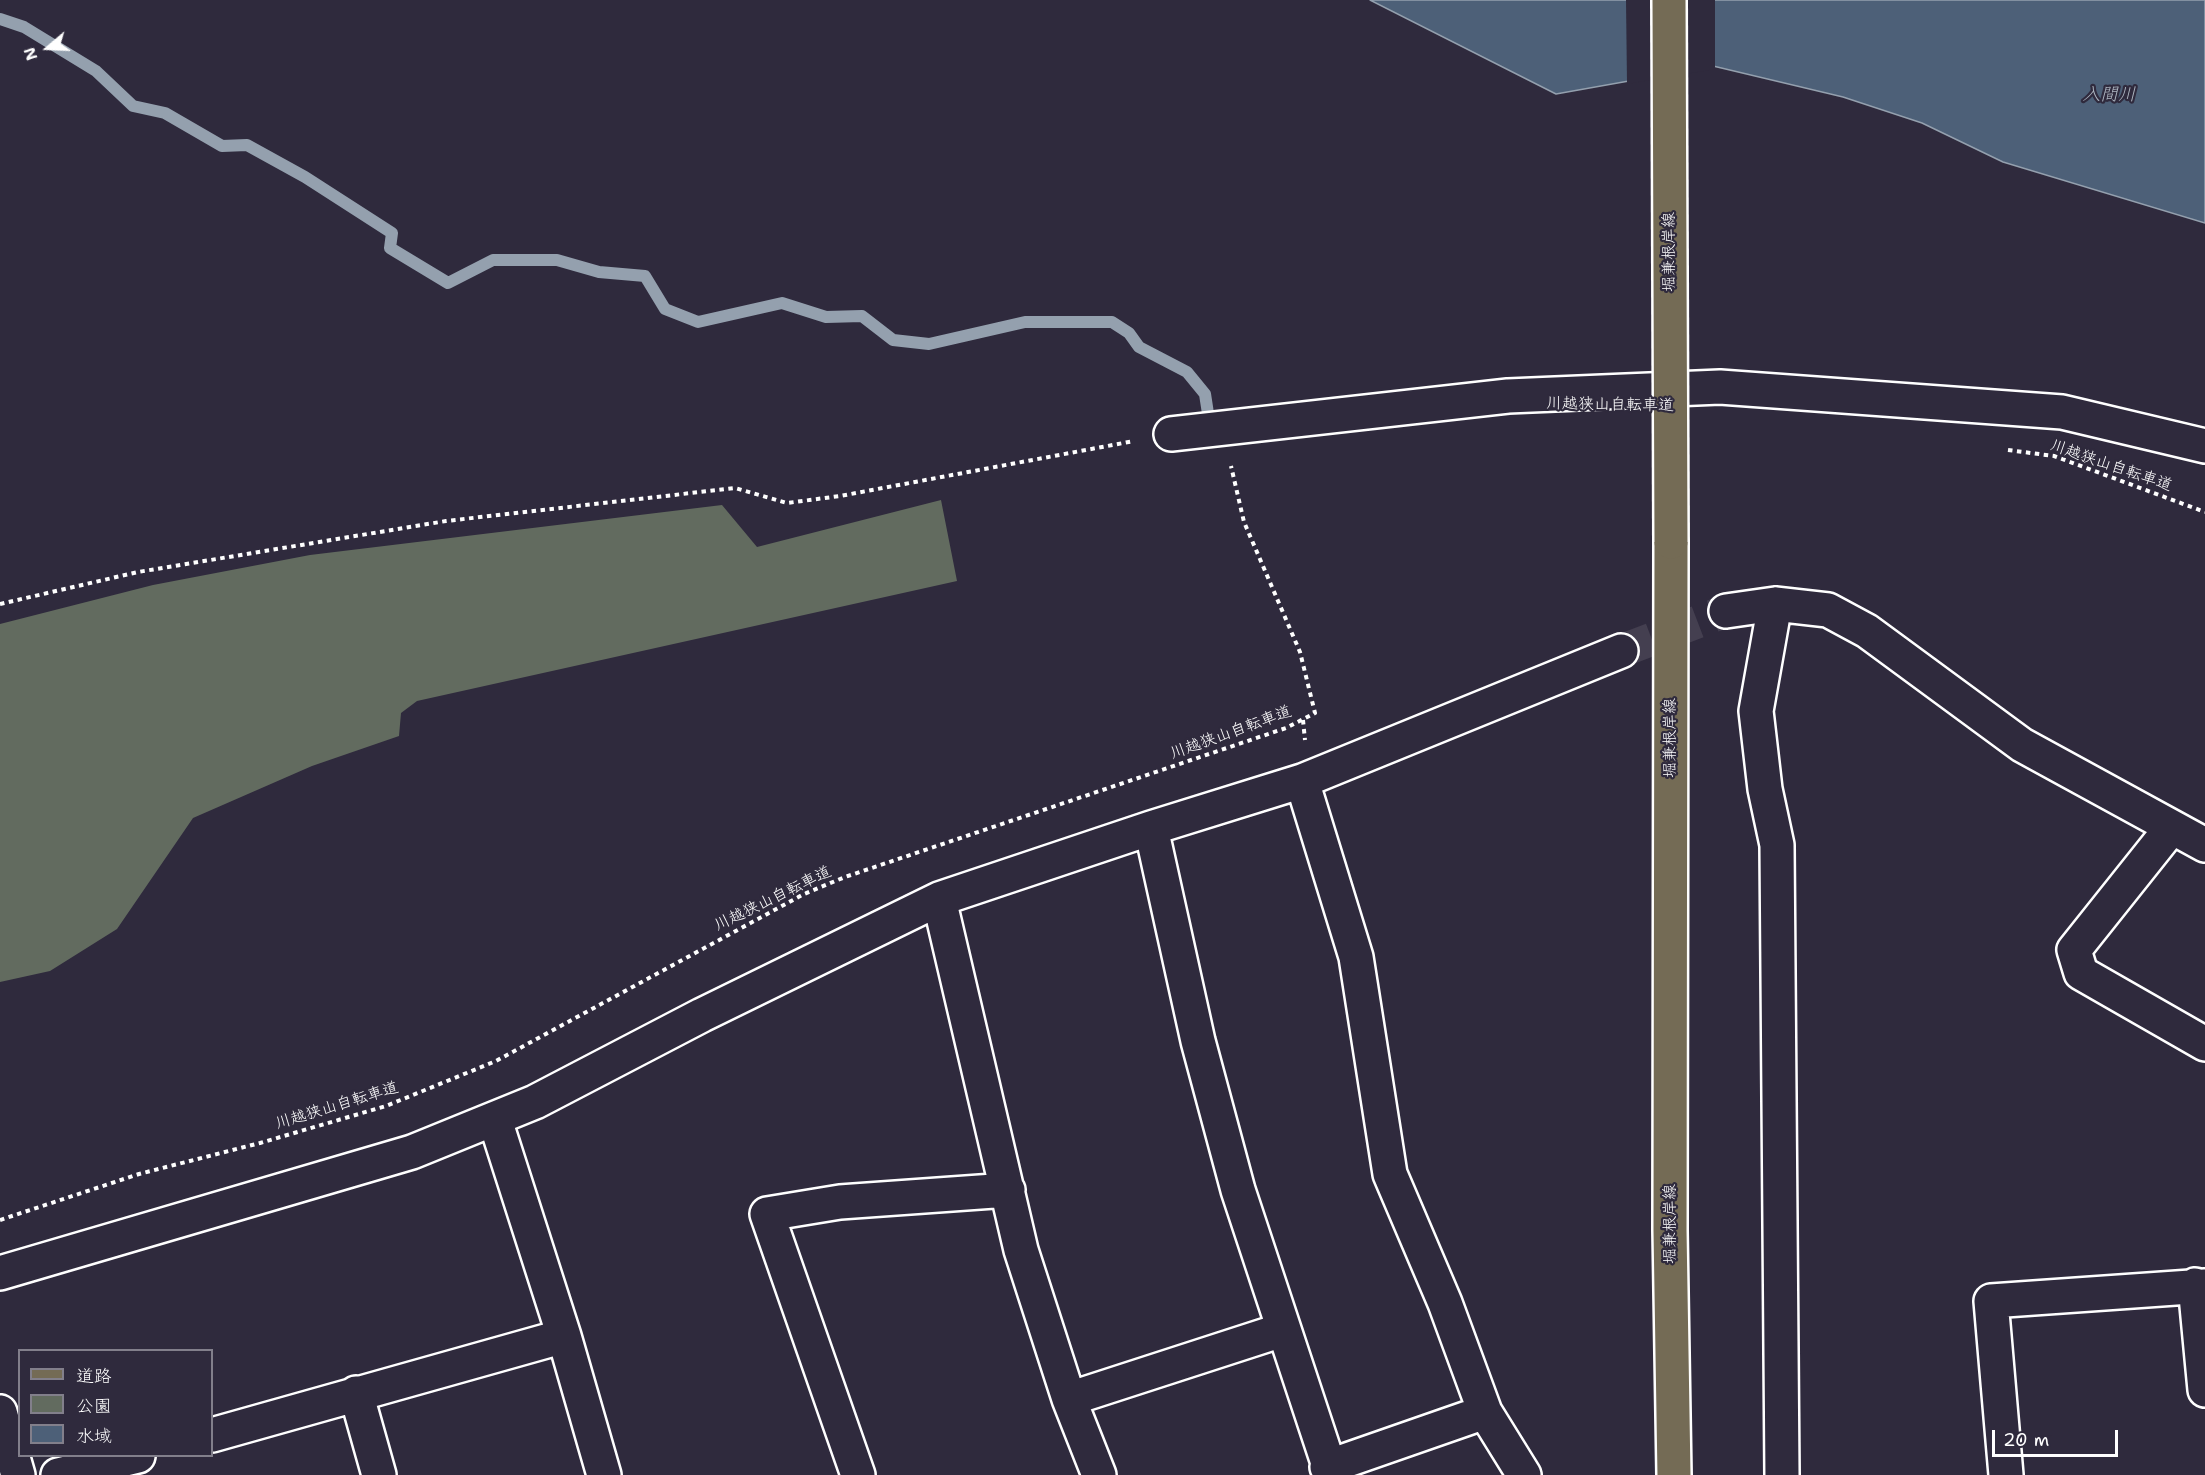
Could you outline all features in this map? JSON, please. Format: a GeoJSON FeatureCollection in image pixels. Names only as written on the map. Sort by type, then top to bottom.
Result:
{"type":"FeatureCollection","features":[{"type":"Feature","properties":{"kind":"main road","name":"堀兼根岸線"},"geometry":{"type":"LineString","coordinates":[[1669,0],[1670,1230],[1674,1475]]}},
{"type":"Feature","properties":{"kind":"street"},"geometry":{"type":"LineString","coordinates":[[1171,434],[1508,396],[1720,387],[2062,412],[2205,446]]}},
{"type":"Feature","properties":{"kind":"street"},"geometry":{"type":"LineString","coordinates":[[1726,611],[1775,604],[1828,610],[1868,631],[2022,745],[2205,845]]}},
{"type":"Feature","properties":{"kind":"street"},"geometry":{"type":"LineString","coordinates":[[1775,604],[1756,711],[1765,789],[1777,845],[1782,1475]]}},
{"type":"Feature","properties":{"kind":"street"},"geometry":{"type":"LineString","coordinates":[[0,1273],[412,1152],[535,1102],[702,1016],[939,899],[1151,828],[1302,781],[1621,651]]}},
{"type":"Feature","properties":{"kind":"street"},"geometry":{"type":"LineString","coordinates":[[1302,781],[1356,957],[1390,1174],[1445,1303],[1485,1412],[1524,1475]]}},
{"type":"Feature","properties":{"kind":"street"},"geometry":{"type":"LineString","coordinates":[[2172,827],[2074,950],[2081,973],[2205,1044]]}},
{"type":"Feature","properties":{"kind":"street"},"geometry":{"type":"LineString","coordinates":[[1151,828],[1198,1041],[1238,1190],[1329,1471],[1485,1412]]}},
{"type":"Feature","properties":{"kind":"street"},"geometry":{"type":"LineString","coordinates":[[939,899],[1021,1250],[1069,1399],[1099,1475]]}},
{"type":"Feature","properties":{"kind":"street"},"geometry":{"type":"LineString","coordinates":[[495,1119],[564,1336],[604,1475]]}},
{"type":"Feature","properties":{"kind":"street"},"geometry":{"type":"LineString","coordinates":[[858,1475],[767,1214],[840,1202],[1008,1190]]}},
{"type":"Feature","properties":{"kind":"street"},"geometry":{"type":"LineString","coordinates":[[2006,1475],[1991,1301],[2200,1285],[2205,1390]]}},
{"type":"Feature","properties":{"kind":"street"},"geometry":{"type":"LineString","coordinates":[[1069,1399],[1282,1330]]}},
{"type":"Feature","properties":{"kind":"street"},"geometry":{"type":"LineString","coordinates":[[213,1434],[564,1336]]}},
{"type":"Feature","properties":{"kind":"street"},"geometry":{"type":"LineString","coordinates":[[356,1393],[379,1475]]}},
{"type":"Feature","properties":{"kind":"street"},"geometry":{"type":"LineString","coordinates":[[0,1412],[18,1475]]}},
{"type":"Feature","properties":{"kind":"street"},"geometry":{"type":"LineString","coordinates":[[58,1475],[130,1457]]}},
{"type":"Feature","properties":{"kind":"street"},"geometry":{"type":"LineString","coordinates":[[145,1457],[150,1475]]}},
{"type":"Feature","properties":{"kind":"path"},"geometry":{"type":"LineString","coordinates":[[0,604],[138,572],[446,521],[735,488],[787,503],[840,496],[1171,434]]}},
{"type":"Feature","properties":{"kind":"path","name":"川越狭山自転車道"},"geometry":{"type":"LineString","coordinates":[[1996,448],[2054,456],[2205,512]]}},
{"type":"Feature","properties":{"kind":"path","name":"川越狭山自転車道"},"geometry":{"type":"LineString","coordinates":[[0,1220],[139,1174],[260,1143],[386,1106],[495,1061],[753,920],[814,890],[1286,728],[1315,713],[1300,652],[1244,522],[1228,456]]}},
{"type":"Feature","properties":{"kind":"green space"},"geometry":{"type":"Polygon","coordinates":[[[941,500],[957,581],[417,701],[401,713],[399,736],[312,766],[193,818],[117,929],[50,971],[0,982],[0,624],[153,585],[310,555],[722,505],[757,547],[941,500]]]}},
{"type":"Feature","properties":{"kind":"water","name":"入間川"},"geometry":{"type":"Polygon","coordinates":[[[1370,0],[2205,0],[2205,223],[2003,162],[1922,123],[1843,97],[1713,66],[1556,94],[1370,0]]]}},
{"type":"Feature","properties":{"kind":"pier"},"geometry":{"type":"Polygon","coordinates":[[[1626,0],[1715,0],[1715,69],[1627,84],[1626,0]]]}},
{"type":"Feature","properties":{"kind":"waterway"},"geometry":{"type":"LineString","coordinates":[[0,19],[24,27],[96,71],[133,106],[165,113],[222,146],[247,145],[305,177],[392,233],[390,248],[448,283],[493,260],[557,260],[599,272],[645,276],[665,309],[698,322],[782,303],[826,317],[862,316],[893,340],[929,344],[1025,322],[1112,322],[1129,333],[1139,347],[1187,372],[1205,394],[1209,420]]}},
{"type":"Feature","properties":{"kind":"tunnel"},"geometry":{"type":"LineString","coordinates":[[1621,651],[1726,611]]}}]}
